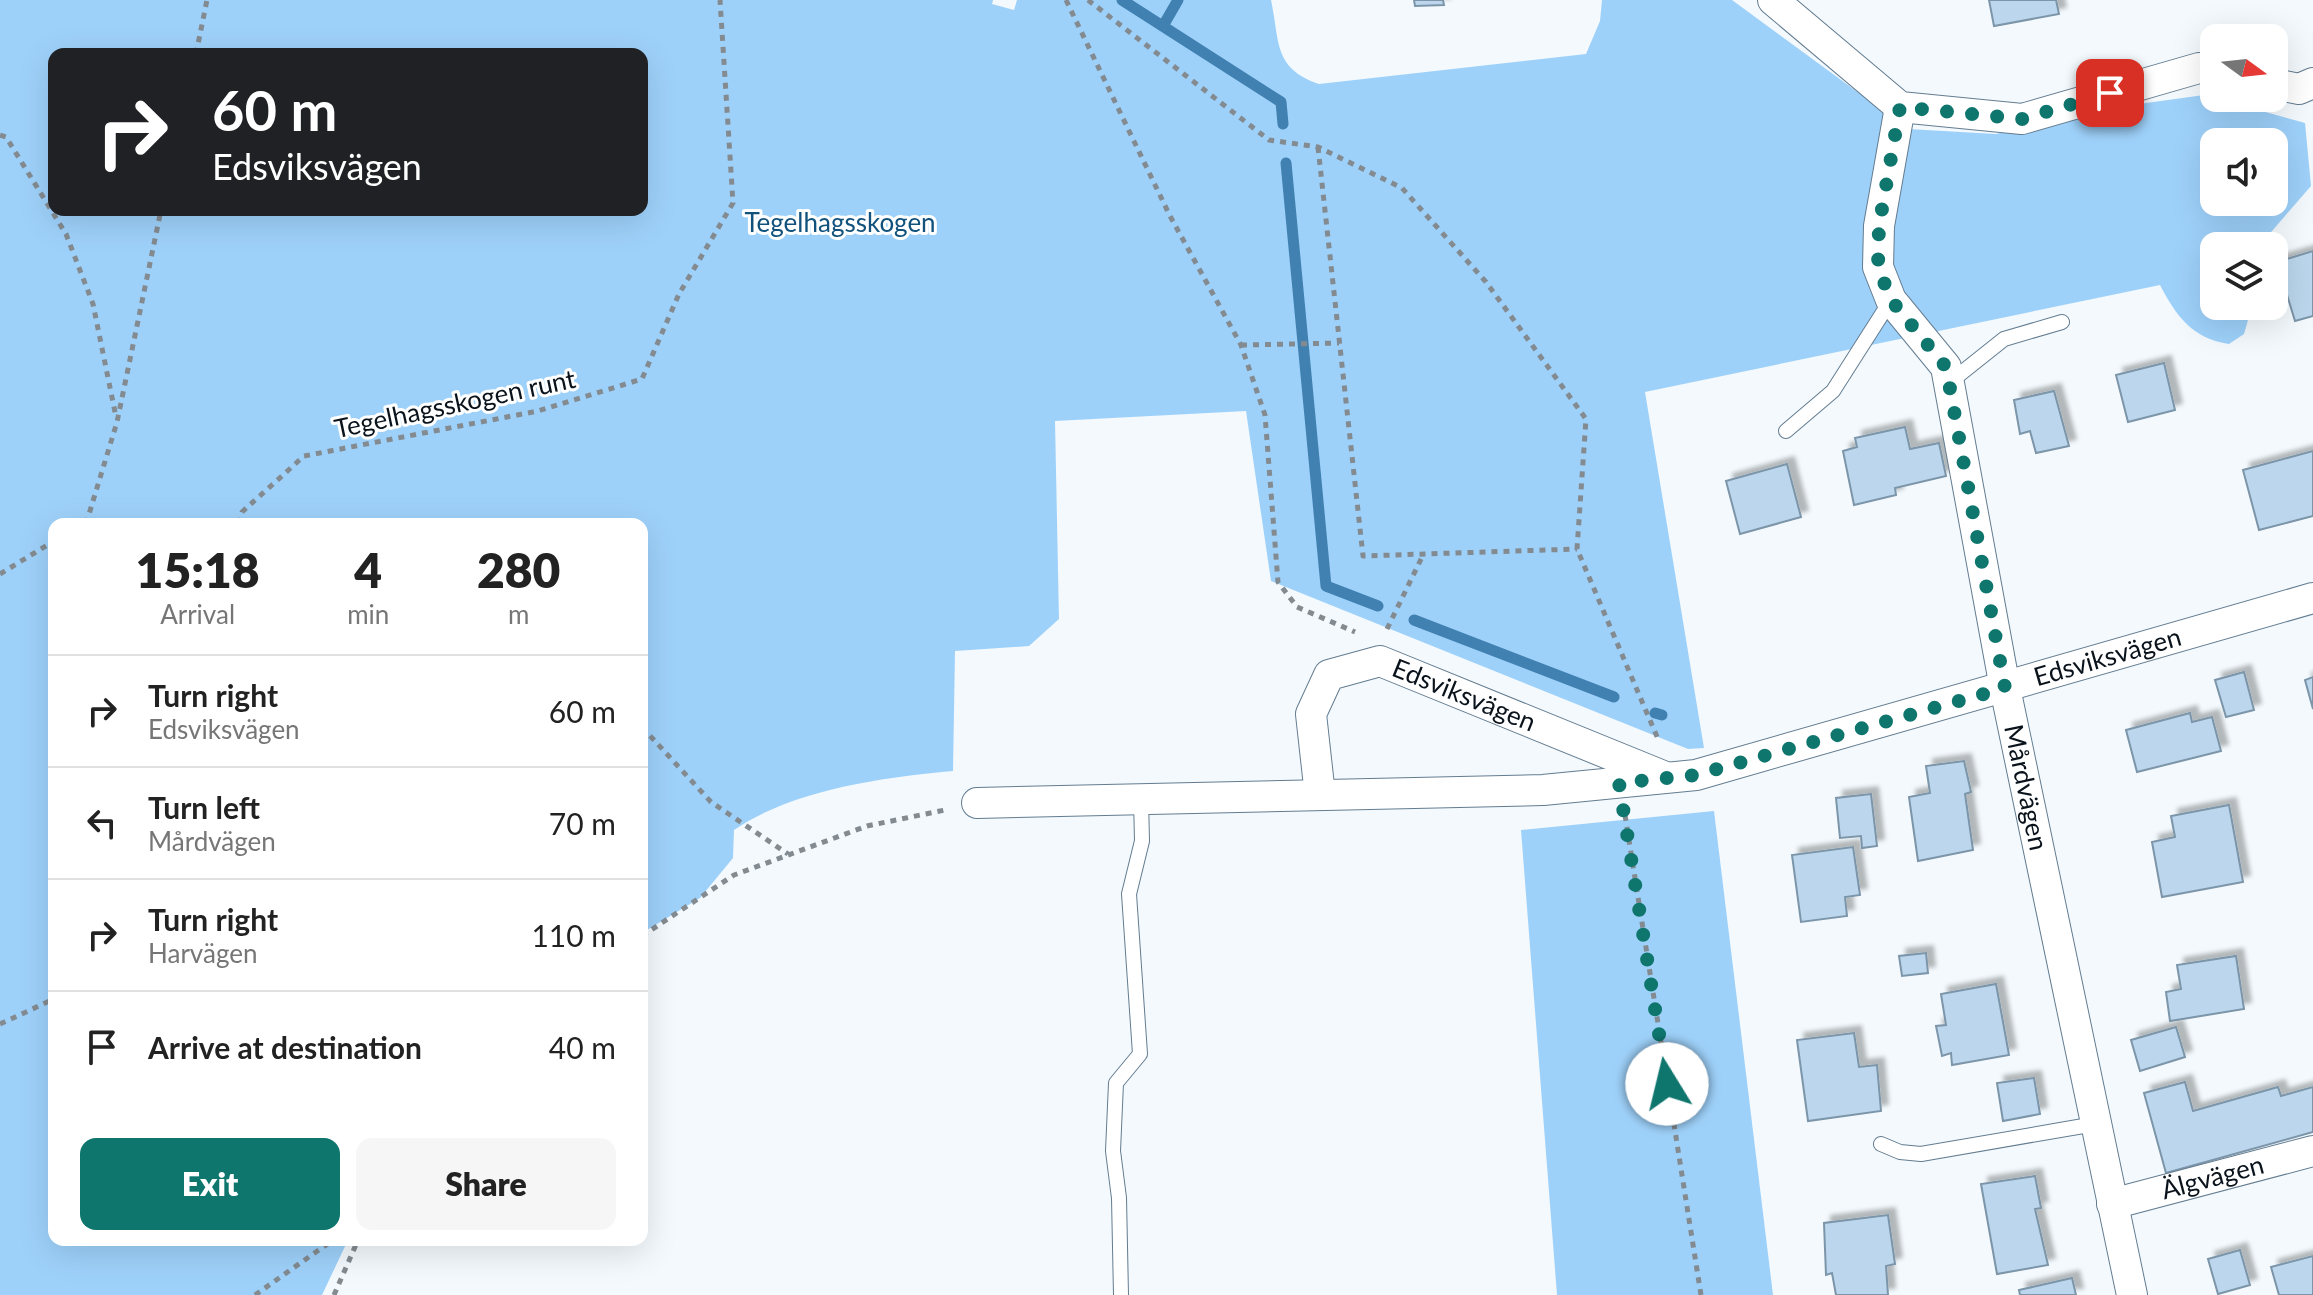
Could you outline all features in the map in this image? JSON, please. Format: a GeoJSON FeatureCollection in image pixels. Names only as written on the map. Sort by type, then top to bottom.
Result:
{"type":"FeatureCollection","features":[{"type":"Feature","properties":{"kind":"street"},"geometry":{"type":"LineString","coordinates":[[1773,0],[1900,107],[2022,119],[2200,68]]}},
{"type":"Feature","properties":{"kind":"street"},"geometry":{"type":"LineString","coordinates":[[2288,87],[2299,89],[2313,83]]}},
{"type":"Feature","properties":{"kind":"street","name":"Mårdvägen"},"geometry":{"type":"LineString","coordinates":[[1900,107],[1879,226],[1878,267],[1891,300],[1946,367],[1950,382],[2005,688],[2132,1295]]}},
{"type":"Feature","properties":{"kind":"street","name":"Edsviksvägen"},"geometry":{"type":"LineString","coordinates":[[977,803],[1543,790],[1619,783],[1677,772],[2005,688],[2313,598]]}},
{"type":"Feature","properties":{"kind":"street","name":"Edsviksvägen"},"geometry":{"type":"LineString","coordinates":[[1320,795],[1311,714],[1329,675],[1380,661],[1677,772]]}},
{"type":"Feature","properties":{"kind":"street","name":"Älgvägen"},"geometry":{"type":"LineString","coordinates":[[2112,1204],[2313,1151]]}},
{"type":"Feature","properties":{"kind":"lane"},"geometry":{"type":"LineString","coordinates":[[1786,431],[1833,391],[1891,300]]}},
{"type":"Feature","properties":{"kind":"lane"},"geometry":{"type":"LineString","coordinates":[[1950,382],[2004,339],[2062,322]]}},
{"type":"Feature","properties":{"kind":"lane"},"geometry":{"type":"LineString","coordinates":[[1121,1295],[1119,1198],[1113,1151],[1116,1083],[1140,1054],[1129,894],[1142,841],[1141,799]]}},
{"type":"Feature","properties":{"kind":"lane"},"geometry":{"type":"LineString","coordinates":[[1881,1144],[1900,1152],[1921,1154],[2095,1124]]}},
{"type":"Feature","properties":{"kind":"path"},"geometry":{"type":"LineString","coordinates":[[197,48],[207,0]]}},
{"type":"Feature","properties":{"kind":"path","name":"Tegelhagsskogen runt"},"geometry":{"type":"LineString","coordinates":[[240,518],[242,512],[304,456],[538,411],[642,379],[679,294],[733,203],[720,0]]}},
{"type":"Feature","properties":{"kind":"path"},"geometry":{"type":"LineString","coordinates":[[1066,0],[1170,216],[1241,345],[1265,415],[1278,582],[1297,607],[1368,637]]}},
{"type":"Feature","properties":{"kind":"path"},"geometry":{"type":"LineString","coordinates":[[1088,0],[1269,140],[1318,147],[1402,188],[1486,282],[1586,419],[1577,549],[1677,772]]}},
{"type":"Feature","properties":{"kind":"path"},"geometry":{"type":"LineString","coordinates":[[0,135],[6,137],[48,205]]}},
{"type":"Feature","properties":{"kind":"path"},"geometry":{"type":"LineString","coordinates":[[1318,147],[1363,556],[1577,549]]}},
{"type":"Feature","properties":{"kind":"path"},"geometry":{"type":"LineString","coordinates":[[55,216],[66,234],[93,304],[117,422]]}},
{"type":"Feature","properties":{"kind":"path"},"geometry":{"type":"LineString","coordinates":[[88,518],[117,422],[160,216]]}},
{"type":"Feature","properties":{"kind":"path"},"geometry":{"type":"LineString","coordinates":[[1241,345],[1339,343]]}},
{"type":"Feature","properties":{"kind":"path"},"geometry":{"type":"LineString","coordinates":[[0,574],[48,545]]}},
{"type":"Feature","properties":{"kind":"path"},"geometry":{"type":"LineString","coordinates":[[1380,642],[1423,555]]}},
{"type":"Feature","properties":{"kind":"path"},"geometry":{"type":"LineString","coordinates":[[648,734],[711,802],[789,855]]}},
{"type":"Feature","properties":{"kind":"path"},"geometry":{"type":"LineString","coordinates":[[1619,783],[1701,1295]]}},
{"type":"Feature","properties":{"kind":"path"},"geometry":{"type":"LineString","coordinates":[[648,932],[734,875],[867,826],[977,803]]}},
{"type":"Feature","properties":{"kind":"path"},"geometry":{"type":"LineString","coordinates":[[0,1024],[48,1002]]}},
{"type":"Feature","properties":{"kind":"path"},"geometry":{"type":"LineString","coordinates":[[255,1295],[324,1246]]}},
{"type":"Feature","properties":{"kind":"path"},"geometry":{"type":"LineString","coordinates":[[334,1295],[355,1246]]}},
{"type":"Feature","properties":{"kind":"green space","name":"Tegelhagsskogen"},"geometry":{"type":"Polygon","coordinates":[[[0,0],[993,0],[992,4],[1014,10],[1017,0],[1271,0],[1278,41],[1286,61],[1304,78],[1319,84],[1586,54],[1600,21],[1602,0],[1732,0],[1908,129],[1996,134],[2103,109],[2200,96],[2200,112],[2265,112],[2305,123],[2311,186],[2288,213],[2288,128],[2200,128],[2200,216],[2285,216],[2271,232],[2200,232],[2200,320],[2248,320],[2244,334],[2229,344],[2205,337],[2187,324],[2172,307],[2160,285],[1645,392],[1704,748],[1688,749],[1271,581],[1246,411],[1055,421],[1059,619],[1029,646],[955,651],[953,771],[839,788],[811,795],[757,816],[734,830],[733,858],[700,898],[648,929],[648,518],[48,518],[48,1246],[345,1246],[322,1295],[0,1295],[0,0]]]}},
{"type":"Feature","properties":{"kind":"green space"},"geometry":{"type":"Polygon","coordinates":[[[1714,811],[1773,1295],[1557,1295],[1521,830],[1714,811]]]}},
{"type":"Feature","properties":{"kind":"building"},"geometry":{"type":"Polygon","coordinates":[[[1414,0],[1443,0],[1444,5],[1415,6],[1414,0]]]}},
{"type":"Feature","properties":{"kind":"building"},"geometry":{"type":"Polygon","coordinates":[[[1989,0],[2056,0],[2059,14],[1994,26],[1989,0]]]}},
{"type":"Feature","properties":{"kind":"building"},"geometry":{"type":"Polygon","coordinates":[[[2313,251],[2313,316],[2295,321],[2288,298],[2288,259],[2313,251]]]}},
{"type":"Feature","properties":{"kind":"building"},"geometry":{"type":"Polygon","coordinates":[[[2164,363],[2175,410],[2128,422],[2116,375],[2164,363]]]}},
{"type":"Feature","properties":{"kind":"building"},"geometry":{"type":"Polygon","coordinates":[[[2054,391],[2069,446],[2036,453],[2030,431],[2020,434],[2014,400],[2054,391]]]}},
{"type":"Feature","properties":{"kind":"building"},"geometry":{"type":"Polygon","coordinates":[[[1905,427],[1910,449],[1939,443],[1946,476],[1895,488],[1896,495],[1854,505],[1843,451],[1857,447],[1855,438],[1905,427]]]}},
{"type":"Feature","properties":{"kind":"building"},"geometry":{"type":"Polygon","coordinates":[[[2313,451],[2313,516],[2259,530],[2243,470],[2313,451]]]}},
{"type":"Feature","properties":{"kind":"building"},"geometry":{"type":"Polygon","coordinates":[[[1787,464],[1801,517],[1740,534],[1726,481],[1787,464]]]}},
{"type":"Feature","properties":{"kind":"building"},"geometry":{"type":"Polygon","coordinates":[[[2244,672],[2254,710],[2226,717],[2215,680],[2244,672]]]}},
{"type":"Feature","properties":{"kind":"building"},"geometry":{"type":"Polygon","coordinates":[[[2313,677],[2313,709],[2305,680],[2313,677]]]}},
{"type":"Feature","properties":{"kind":"building"},"geometry":{"type":"Polygon","coordinates":[[[2190,713],[2192,722],[2212,717],[2221,751],[2137,772],[2126,730],[2190,713]]]}},
{"type":"Feature","properties":{"kind":"building"},"geometry":{"type":"Polygon","coordinates":[[[1964,761],[1971,792],[1965,794],[1973,850],[1918,861],[1909,797],[1930,793],[1926,766],[1964,761]]]}},
{"type":"Feature","properties":{"kind":"building"},"geometry":{"type":"Polygon","coordinates":[[[1871,794],[1877,846],[1862,848],[1861,836],[1840,838],[1836,798],[1871,794]]]}},
{"type":"Feature","properties":{"kind":"building"},"geometry":{"type":"Polygon","coordinates":[[[2229,805],[2243,882],[2162,897],[2152,842],[2175,837],[2171,816],[2229,805]]]}},
{"type":"Feature","properties":{"kind":"building"},"geometry":{"type":"Polygon","coordinates":[[[1853,847],[1860,895],[1845,897],[1847,916],[1801,922],[1792,855],[1853,847]]]}},
{"type":"Feature","properties":{"kind":"building"},"geometry":{"type":"Polygon","coordinates":[[[1926,953],[1928,973],[1902,976],[1899,956],[1926,953]]]}},
{"type":"Feature","properties":{"kind":"building"},"geometry":{"type":"Polygon","coordinates":[[[2236,956],[2244,1009],[2170,1021],[2166,992],[2181,989],[2177,965],[2236,956]]]}},
{"type":"Feature","properties":{"kind":"building"},"geometry":{"type":"Polygon","coordinates":[[[1996,984],[2009,1055],[1952,1065],[1951,1053],[1942,1056],[1936,1026],[1946,1025],[1941,994],[1996,984]]]}},
{"type":"Feature","properties":{"kind":"building"},"geometry":{"type":"Polygon","coordinates":[[[2176,1027],[2185,1057],[2140,1071],[2131,1040],[2176,1027]]]}},
{"type":"Feature","properties":{"kind":"building"},"geometry":{"type":"Polygon","coordinates":[[[1854,1033],[1859,1067],[1877,1065],[1881,1111],[1808,1121],[1797,1040],[1854,1033]]]}},
{"type":"Feature","properties":{"kind":"building"},"geometry":{"type":"Polygon","coordinates":[[[2034,1078],[2040,1114],[2003,1121],[1997,1083],[2034,1078]]]}},
{"type":"Feature","properties":{"kind":"building"},"geometry":{"type":"Polygon","coordinates":[[[2185,1082],[2193,1111],[2278,1087],[2281,1096],[2313,1087],[2313,1132],[2166,1173],[2144,1093],[2185,1082]]]}},
{"type":"Feature","properties":{"kind":"building"},"geometry":{"type":"Polygon","coordinates":[[[2035,1176],[2041,1208],[2035,1209],[2048,1265],[1997,1274],[1981,1184],[2035,1176]]]}},
{"type":"Feature","properties":{"kind":"building"},"geometry":{"type":"Polygon","coordinates":[[[1888,1215],[1895,1264],[1886,1266],[1888,1295],[1836,1295],[1832,1273],[1826,1275],[1824,1223],[1888,1215]]]}},
{"type":"Feature","properties":{"kind":"building"},"geometry":{"type":"Polygon","coordinates":[[[2240,1250],[2250,1285],[2218,1294],[2208,1259],[2240,1250]]]}},
{"type":"Feature","properties":{"kind":"building"},"geometry":{"type":"Polygon","coordinates":[[[2313,1256],[2313,1295],[2279,1295],[2271,1267],[2313,1256]]]}},
{"type":"Feature","properties":{"kind":"building"},"geometry":{"type":"Polygon","coordinates":[[[2072,1278],[2076,1295],[2020,1295],[2019,1290],[2072,1278]]]}},
{"type":"Feature","properties":{"kind":"waterway"},"geometry":{"type":"LineString","coordinates":[[1122,0],[1281,102],[1283,124]]}},
{"type":"Feature","properties":{"kind":"waterway"},"geometry":{"type":"LineString","coordinates":[[1163,26],[1178,0]]}},
{"type":"Feature","properties":{"kind":"waterway"},"geometry":{"type":"LineString","coordinates":[[1286,163],[1326,586],[1378,606]]}},
{"type":"Feature","properties":{"kind":"waterway"},"geometry":{"type":"LineString","coordinates":[[1414,620],[1614,697]]}},
{"type":"Feature","properties":{"kind":"waterway"},"geometry":{"type":"LineString","coordinates":[[1655,713],[1662,715]]}},
{"type":"Feature","properties":{"kind":"route"},"geometry":{"type":"LineString","coordinates":[[1667,1084],[1619,783],[1696,775],[2005,688],[1946,367],[1891,300],[1878,267],[1879,226],[1888,159],[1900,107],[2022,119],[2110,93]]}}]}
